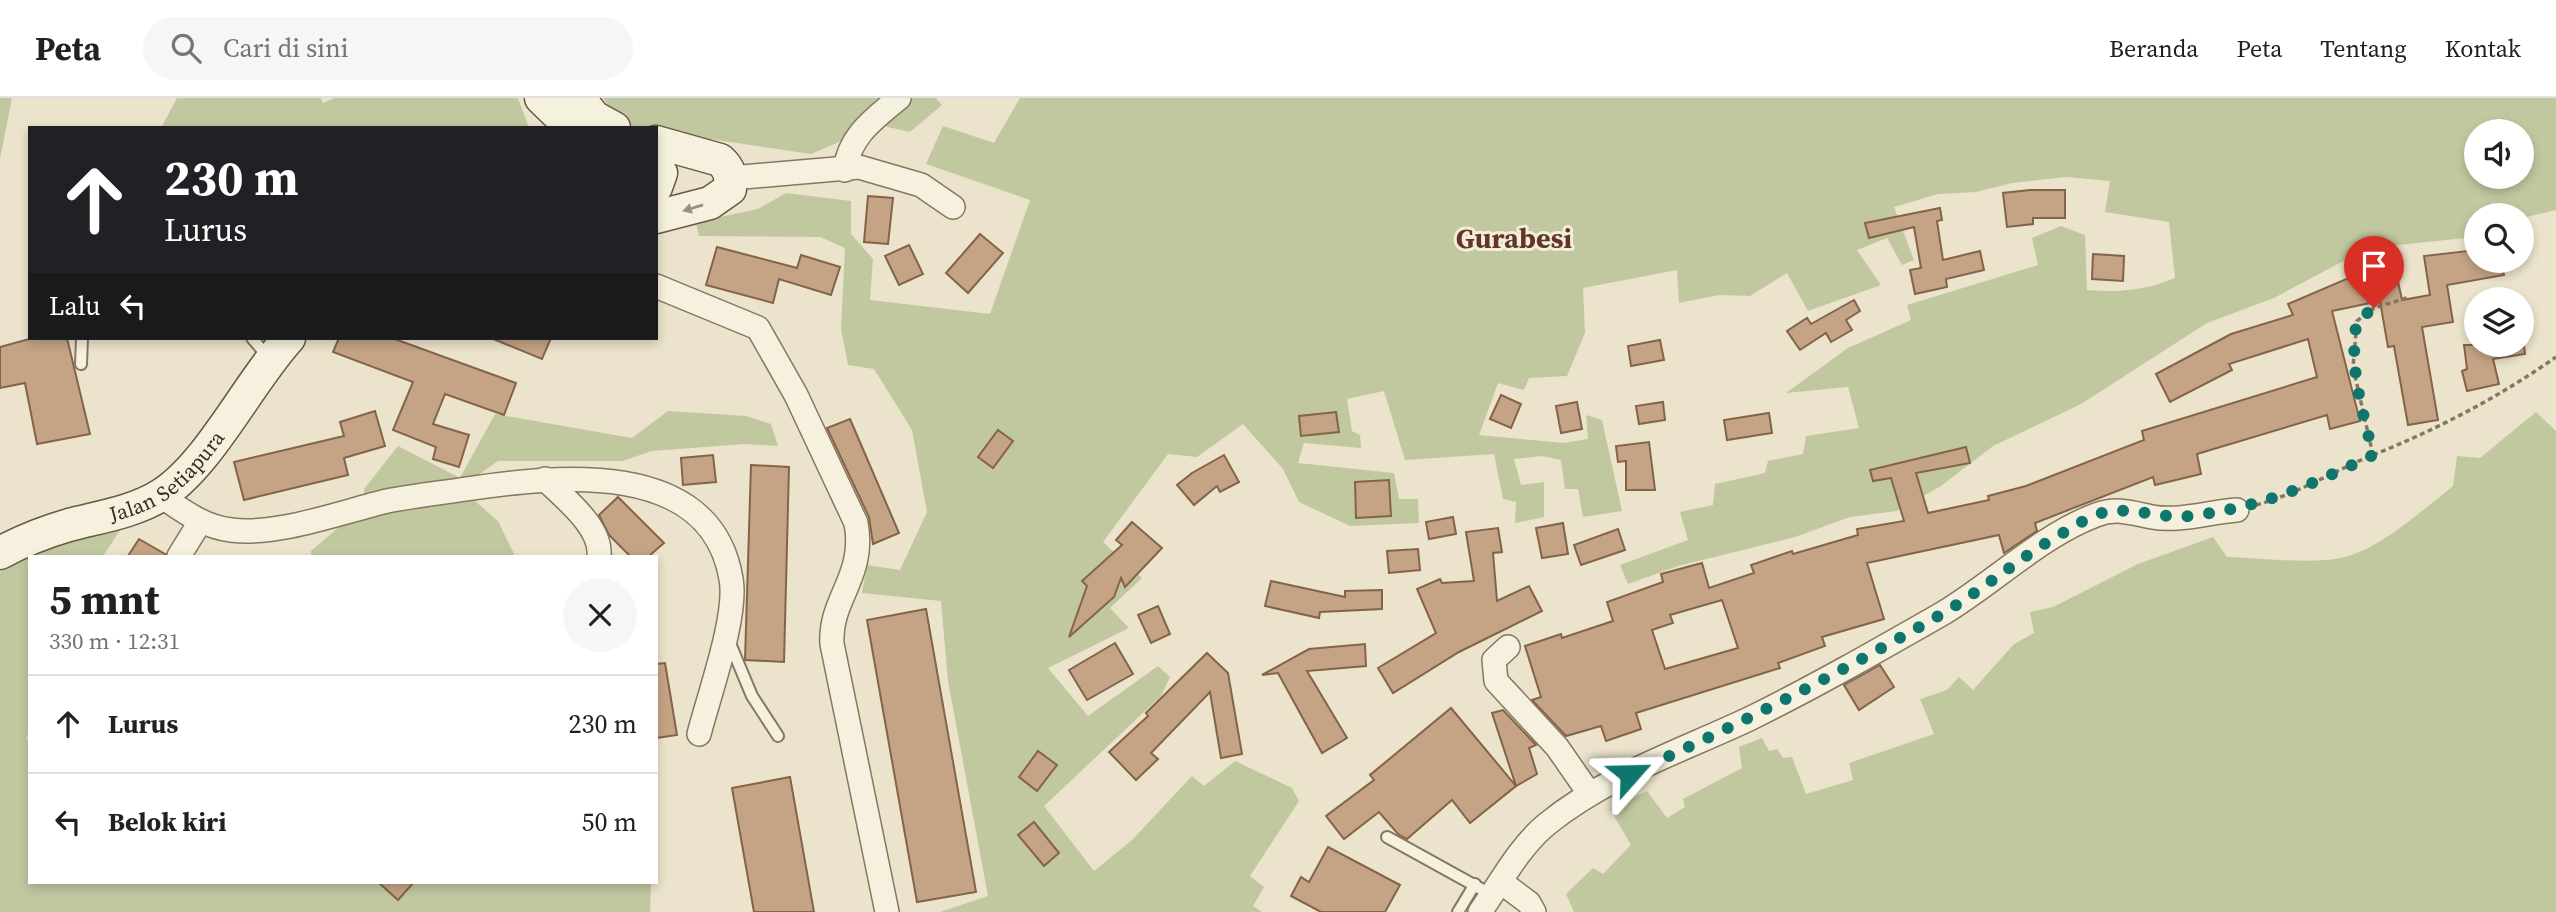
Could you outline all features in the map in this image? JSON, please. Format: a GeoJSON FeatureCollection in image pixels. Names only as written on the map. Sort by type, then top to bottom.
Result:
{"type":"FeatureCollection","features":[{"type":"Feature","properties":{"kind":"street"},"geometry":{"type":"LineString","coordinates":[[541,98],[570,126]]}},
{"type":"Feature","properties":{"kind":"street"},"geometry":{"type":"LineString","coordinates":[[579,98],[594,117],[610,126]]}},
{"type":"Feature","properties":{"kind":"street"},"geometry":{"type":"LineString","coordinates":[[845,170],[847,152],[859,133],[899,98]]}},
{"type":"Feature","properties":{"kind":"street"},"geometry":{"type":"LineString","coordinates":[[658,143],[720,160],[727,166],[731,178],[730,189],[710,203],[658,216]]}},
{"type":"Feature","properties":{"kind":"street"},"geometry":{"type":"LineString","coordinates":[[731,178],[859,167],[921,185],[953,206]]}},
{"type":"Feature","properties":{"kind":"street"},"geometry":{"type":"LineString","coordinates":[[658,287],[758,328],[796,395],[856,523],[860,545],[855,568],[831,631],[832,645],[887,912]]}},
{"type":"Feature","properties":{"kind":"street","name":"Jalan Setiapura"},"geometry":{"type":"LineString","coordinates":[[0,553],[19,543],[67,526],[123,512],[161,496],[193,469],[270,345]]}},
{"type":"Feature","properties":{"kind":"street"},"geometry":{"type":"LineString","coordinates":[[161,496],[200,522],[231,530],[269,529],[392,500],[545,479],[587,478],[654,490],[687,507],[710,529],[724,555],[732,579],[732,609],[699,734]]}},
{"type":"Feature","properties":{"kind":"street"},"geometry":{"type":"LineString","coordinates":[[545,479],[586,524],[599,545],[599,555]]}},
{"type":"Feature","properties":{"kind":"street"},"geometry":{"type":"LineString","coordinates":[[1534,912],[1529,903],[1487,893],[1545,825],[1589,793],[1751,718],[1850,665],[1943,613],[2027,553],[2096,514],[2130,510],[2152,517],[2186,517],[2236,510]]}},
{"type":"Feature","properties":{"kind":"street"},"geometry":{"type":"LineString","coordinates":[[179,555],[200,522]]}},
{"type":"Feature","properties":{"kind":"street"},"geometry":{"type":"LineString","coordinates":[[1508,647],[1494,660],[1496,681],[1557,747],[1589,793]]}},
{"type":"Feature","properties":{"kind":"lane"},"geometry":{"type":"LineString","coordinates":[[81,364],[82,340]]}},
{"type":"Feature","properties":{"kind":"lane"},"geometry":{"type":"LineString","coordinates":[[726,632],[751,696],[778,736]]}},
{"type":"Feature","properties":{"kind":"lane"},"geometry":{"type":"LineString","coordinates":[[1387,837],[1487,893],[1458,912]]}},
{"type":"Feature","properties":{"kind":"path"},"geometry":{"type":"LineString","coordinates":[[2373,455],[2353,367],[2357,321],[2374,308],[2410,297]]}},
{"type":"Feature","properties":{"kind":"path"},"geometry":{"type":"LineString","coordinates":[[2236,510],[2319,482],[2373,455],[2400,446],[2477,406],[2556,357]]}},
{"type":"Feature","properties":{"kind":"green space"},"geometry":{"type":"Polygon","coordinates":[[[0,98],[12,98],[0,159],[0,98]]]}},
{"type":"Feature","properties":{"kind":"green space"},"geometry":{"type":"Polygon","coordinates":[[[177,98],[321,98],[323,103],[334,98],[518,98],[528,126],[162,126],[177,98]]]}},
{"type":"Feature","properties":{"kind":"green space"},"geometry":{"type":"Polygon","coordinates":[[[603,98],[936,98],[942,105],[910,132],[879,125],[811,154],[658,131],[658,126],[621,126],[603,98]]]}},
{"type":"Feature","properties":{"kind":"green space"},"geometry":{"type":"Polygon","coordinates":[[[1020,98],[2556,98],[2556,210],[2534,215],[2534,203],[2464,203],[2464,238],[2368,248],[2274,298],[2207,323],[2081,404],[1993,446],[1941,486],[1897,511],[1850,517],[1795,537],[1678,566],[1628,584],[1620,565],[1688,540],[1680,512],[1713,505],[1715,484],[1765,473],[1768,461],[1803,454],[1806,436],[1859,428],[1848,387],[1786,393],[1848,348],[1911,320],[1907,305],[2038,265],[2032,238],[2061,226],[2085,235],[2087,290],[2132,290],[2164,282],[2175,278],[2169,222],[2105,212],[2110,181],[2066,177],[2012,183],[1976,192],[1938,194],[1894,207],[1914,260],[1902,265],[1887,238],[1857,250],[1881,285],[1808,311],[1787,273],[1750,296],[1719,295],[1679,303],[1677,270],[1583,288],[1585,333],[1567,376],[1529,378],[1524,390],[1498,383],[1479,435],[1564,443],[1588,439],[1586,415],[1602,420],[1622,511],[1583,517],[1578,489],[1565,489],[1561,460],[1542,456],[1514,459],[1521,485],[1544,482],[1544,517],[1515,523],[1516,502],[1503,499],[1494,454],[1405,460],[1384,391],[1347,399],[1352,431],[1360,435],[1361,448],[1304,443],[1298,463],[1394,473],[1399,499],[1418,499],[1419,523],[1350,526],[1299,502],[1283,469],[1243,424],[1197,457],[1168,454],[1103,542],[1142,578],[1110,608],[1129,628],[1048,668],[1088,716],[1158,666],[1170,677],[1161,696],[1044,806],[1094,871],[1132,840],[1192,776],[1204,786],[1235,761],[1292,788],[1299,801],[1250,876],[1264,887],[1253,906],[1262,912],[940,912],[988,896],[948,681],[941,601],[862,593],[867,565],[900,570],[927,512],[912,430],[874,369],[848,365],[841,329],[845,248],[820,237],[699,236],[696,222],[758,209],[786,193],[851,201],[851,234],[873,259],[870,300],[990,314],[1030,200],[926,164],[943,126],[994,143],[1020,98]]]}},
{"type":"Feature","properties":{"kind":"green space"},"geometry":{"type":"Polygon","coordinates":[[[668,411],[746,416],[771,424],[778,446],[745,444],[652,451],[622,461],[498,461],[460,488],[498,521],[515,555],[311,555],[311,551],[365,505],[364,489],[398,446],[460,478],[495,414],[632,438],[668,411]]]}},
{"type":"Feature","properties":{"kind":"green space"},"geometry":{"type":"Polygon","coordinates":[[[2536,412],[2556,431],[2556,912],[1574,912],[1566,894],[1593,868],[1603,874],[1631,845],[1610,809],[1647,791],[1667,818],[1685,807],[1683,799],[1742,768],[1739,747],[1762,738],[1769,751],[1777,749],[1783,758],[1792,757],[1806,794],[1853,780],[1849,763],[1934,734],[1920,699],[1947,690],[1959,677],[1973,690],[2014,644],[2034,633],[2030,612],[2053,607],[2138,564],[2213,537],[2227,557],[2319,561],[2359,552],[2402,527],[2453,486],[2457,456],[2480,458],[2536,412]]]}},
{"type":"Feature","properties":{"kind":"green space"},"geometry":{"type":"Polygon","coordinates":[[[129,517],[104,555],[33,555],[72,535],[129,517]]]}},
{"type":"Feature","properties":{"kind":"green space"},"geometry":{"type":"Polygon","coordinates":[[[28,558],[28,884],[651,884],[650,912],[0,912],[0,572],[28,558]]]}},
{"type":"Feature","properties":{"kind":"building"},"geometry":{"type":"Polygon","coordinates":[[[2065,190],[2065,218],[2033,218],[2033,224],[2007,227],[2003,193],[2065,190]]]}},
{"type":"Feature","properties":{"kind":"building"},"geometry":{"type":"Polygon","coordinates":[[[868,196],[893,198],[888,244],[864,242],[868,196]]]}},
{"type":"Feature","properties":{"kind":"building"},"geometry":{"type":"Polygon","coordinates":[[[1940,208],[1942,220],[1937,221],[1943,260],[1980,251],[1984,270],[1946,279],[1947,287],[1915,294],[1910,270],[1921,268],[1914,227],[1869,238],[1865,223],[1940,208]]]}},
{"type":"Feature","properties":{"kind":"building"},"geometry":{"type":"Polygon","coordinates":[[[980,234],[1003,253],[968,293],[946,273],[980,234]]]}},
{"type":"Feature","properties":{"kind":"building"},"geometry":{"type":"Polygon","coordinates":[[[909,245],[923,274],[899,285],[885,256],[909,245]]]}},
{"type":"Feature","properties":{"kind":"building"},"geometry":{"type":"Polygon","coordinates":[[[717,247],[797,268],[801,255],[840,267],[831,295],[779,279],[773,303],[706,285],[717,247]]]}},
{"type":"Feature","properties":{"kind":"building"},"geometry":{"type":"Polygon","coordinates":[[[2464,251],[2464,273],[2504,273],[2447,285],[2453,322],[2422,327],[2438,420],[2408,425],[2394,346],[2388,347],[2380,301],[2332,311],[2360,421],[2330,429],[2327,415],[2197,454],[2201,474],[2155,485],[2153,477],[2035,523],[2037,531],[2004,553],[1999,535],[1867,563],[1884,619],[1822,637],[1825,646],[1778,663],[1780,668],[1636,713],[1641,729],[1606,741],[1601,726],[1566,736],[1532,700],[1541,697],[1525,646],[1561,634],[1562,638],[1613,621],[1607,602],[1663,582],[1661,574],[1702,563],[1709,588],[1754,573],[1751,565],[1792,551],[1793,554],[1858,535],[1857,529],[1904,521],[1891,478],[1873,481],[1870,470],[1966,447],[1970,463],[1916,473],[1928,513],[1989,500],[1988,496],[2026,486],[2144,440],[2142,431],[2317,377],[2308,339],[2229,364],[2232,370],[2170,402],[2156,374],[2231,334],[2293,315],[2288,304],[2349,278],[2348,272],[2394,263],[2402,300],[2430,295],[2424,256],[2464,251]],[[1722,600],[1670,615],[1673,623],[1652,630],[1665,669],[1738,648],[1722,600]]]}},
{"type":"Feature","properties":{"kind":"building"},"geometry":{"type":"Polygon","coordinates":[[[2093,254],[2124,256],[2123,281],[2092,279],[2093,254]]]}},
{"type":"Feature","properties":{"kind":"building"},"geometry":{"type":"Polygon","coordinates":[[[1854,300],[1860,311],[1846,320],[1852,330],[1831,342],[1826,333],[1800,350],[1787,331],[1807,318],[1811,324],[1854,300]]]}},
{"type":"Feature","properties":{"kind":"building"},"geometry":{"type":"Polygon","coordinates":[[[28,339],[67,340],[90,434],[37,444],[25,383],[0,388],[0,347],[28,339]]]}},
{"type":"Feature","properties":{"kind":"building"},"geometry":{"type":"Polygon","coordinates":[[[338,340],[398,340],[516,383],[504,415],[445,394],[433,424],[469,435],[459,467],[433,459],[436,447],[393,430],[413,382],[333,352],[338,340]]]}},
{"type":"Feature","properties":{"kind":"building"},"geometry":{"type":"Polygon","coordinates":[[[496,340],[550,340],[542,359],[496,340]]]}},
{"type":"Feature","properties":{"kind":"building"},"geometry":{"type":"Polygon","coordinates":[[[1660,340],[1664,360],[1631,366],[1628,346],[1660,340]]]}},
{"type":"Feature","properties":{"kind":"building"},"geometry":{"type":"Polygon","coordinates":[[[2466,357],[2506,357],[2493,359],[2499,384],[2467,391],[2462,371],[2467,369],[2466,357]]]}},
{"type":"Feature","properties":{"kind":"building"},"geometry":{"type":"Polygon","coordinates":[[[1501,395],[1521,404],[1511,428],[1490,419],[1501,395]]]}},
{"type":"Feature","properties":{"kind":"building"},"geometry":{"type":"Polygon","coordinates":[[[1577,402],[1582,429],[1561,433],[1556,406],[1577,402]]]}},
{"type":"Feature","properties":{"kind":"building"},"geometry":{"type":"Polygon","coordinates":[[[1663,402],[1665,420],[1639,424],[1636,406],[1663,402]]]}},
{"type":"Feature","properties":{"kind":"building"},"geometry":{"type":"Polygon","coordinates":[[[375,411],[385,446],[344,458],[348,475],[244,500],[234,462],[344,436],[340,422],[375,411]]]}},
{"type":"Feature","properties":{"kind":"building"},"geometry":{"type":"Polygon","coordinates":[[[1336,412],[1339,432],[1301,436],[1299,416],[1336,412]]]}},
{"type":"Feature","properties":{"kind":"building"},"geometry":{"type":"Polygon","coordinates":[[[1769,413],[1772,433],[1727,440],[1724,420],[1769,413]]]}},
{"type":"Feature","properties":{"kind":"building"},"geometry":{"type":"Polygon","coordinates":[[[850,419],[899,533],[873,544],[869,517],[827,428],[850,419]]]}},
{"type":"Feature","properties":{"kind":"building"},"geometry":{"type":"Polygon","coordinates":[[[998,430],[1013,441],[993,468],[978,457],[998,430]]]}},
{"type":"Feature","properties":{"kind":"building"},"geometry":{"type":"Polygon","coordinates":[[[1649,442],[1655,490],[1626,490],[1626,461],[1618,462],[1616,446],[1649,442]]]}},
{"type":"Feature","properties":{"kind":"building"},"geometry":{"type":"Polygon","coordinates":[[[713,455],[716,482],[683,485],[681,458],[713,455]]]}},
{"type":"Feature","properties":{"kind":"building"},"geometry":{"type":"Polygon","coordinates":[[[1224,455],[1239,482],[1220,492],[1217,486],[1194,505],[1177,485],[1224,455]]]}},
{"type":"Feature","properties":{"kind":"building"},"geometry":{"type":"Polygon","coordinates":[[[751,465],[789,467],[784,662],[745,660],[751,465]]]}},
{"type":"Feature","properties":{"kind":"building"},"geometry":{"type":"Polygon","coordinates":[[[1389,480],[1391,516],[1356,518],[1355,482],[1389,480]]]}},
{"type":"Feature","properties":{"kind":"building"},"geometry":{"type":"Polygon","coordinates":[[[618,497],[664,543],[650,555],[629,555],[609,535],[599,515],[618,497]]]}},
{"type":"Feature","properties":{"kind":"building"},"geometry":{"type":"Polygon","coordinates":[[[1453,517],[1456,534],[1429,539],[1426,522],[1453,517]]]}},
{"type":"Feature","properties":{"kind":"building"},"geometry":{"type":"Polygon","coordinates":[[[1132,522],[1162,548],[1125,587],[1121,578],[1114,597],[1069,637],[1087,586],[1082,581],[1122,545],[1116,540],[1132,522]]]}},
{"type":"Feature","properties":{"kind":"building"},"geometry":{"type":"Polygon","coordinates":[[[1563,523],[1568,554],[1542,558],[1536,528],[1563,523]]]}},
{"type":"Feature","properties":{"kind":"building"},"geometry":{"type":"Polygon","coordinates":[[[1498,528],[1502,552],[1493,553],[1497,601],[1529,586],[1542,611],[1459,652],[1393,693],[1378,668],[1436,633],[1417,589],[1440,579],[1442,583],[1474,581],[1466,532],[1498,528]]]}},
{"type":"Feature","properties":{"kind":"building"},"geometry":{"type":"Polygon","coordinates":[[[1618,529],[1625,550],[1581,565],[1574,545],[1618,529]]]}},
{"type":"Feature","properties":{"kind":"building"},"geometry":{"type":"Polygon","coordinates":[[[139,539],[165,554],[165,555],[129,555],[139,539]]]}},
{"type":"Feature","properties":{"kind":"building"},"geometry":{"type":"Polygon","coordinates":[[[1418,549],[1420,570],[1389,573],[1387,551],[1418,549]]]}},
{"type":"Feature","properties":{"kind":"building"},"geometry":{"type":"Polygon","coordinates":[[[1271,581],[1345,597],[1345,591],[1382,590],[1382,609],[1320,612],[1319,618],[1265,606],[1271,581]]]}},
{"type":"Feature","properties":{"kind":"building"},"geometry":{"type":"Polygon","coordinates":[[[1158,606],[1170,634],[1151,643],[1138,615],[1158,606]]]}},
{"type":"Feature","properties":{"kind":"building"},"geometry":{"type":"Polygon","coordinates":[[[926,609],[976,892],[917,902],[867,620],[926,609]]]}},
{"type":"Feature","properties":{"kind":"building"},"geometry":{"type":"Polygon","coordinates":[[[1115,643],[1133,674],[1087,700],[1069,670],[1115,643]]]}},
{"type":"Feature","properties":{"kind":"building"},"geometry":{"type":"Polygon","coordinates":[[[1365,644],[1366,666],[1307,671],[1347,738],[1322,753],[1278,673],[1262,675],[1309,649],[1365,644]]]}},
{"type":"Feature","properties":{"kind":"building"},"geometry":{"type":"Polygon","coordinates":[[[1207,653],[1228,673],[1242,754],[1221,758],[1210,692],[1151,753],[1158,759],[1136,780],[1109,752],[1148,716],[1146,713],[1207,653]]]}},
{"type":"Feature","properties":{"kind":"building"},"geometry":{"type":"Polygon","coordinates":[[[665,663],[677,735],[658,738],[658,664],[665,663]]]}},
{"type":"Feature","properties":{"kind":"building"},"geometry":{"type":"Polygon","coordinates":[[[1880,665],[1894,687],[1859,710],[1844,685],[1880,665]]]}},
{"type":"Feature","properties":{"kind":"building"},"geometry":{"type":"Polygon","coordinates":[[[1451,708],[1516,786],[1470,823],[1452,800],[1407,839],[1398,834],[1379,812],[1344,839],[1326,816],[1374,780],[1370,775],[1451,708]]]}},
{"type":"Feature","properties":{"kind":"building"},"geometry":{"type":"Polygon","coordinates":[[[1503,710],[1536,745],[1529,748],[1537,774],[1516,786],[1492,713],[1503,710]]]}},
{"type":"Feature","properties":{"kind":"building"},"geometry":{"type":"Polygon","coordinates":[[[1038,751],[1057,765],[1037,791],[1019,777],[1038,751]]]}},
{"type":"Feature","properties":{"kind":"building"},"geometry":{"type":"Polygon","coordinates":[[[790,777],[814,912],[754,912],[732,788],[790,777]]]}},
{"type":"Feature","properties":{"kind":"building"},"geometry":{"type":"Polygon","coordinates":[[[1034,822],[1059,853],[1044,866],[1018,835],[1034,822]]]}},
{"type":"Feature","properties":{"kind":"building"},"geometry":{"type":"Polygon","coordinates":[[[1328,847],[1400,885],[1385,912],[1321,912],[1291,896],[1301,877],[1309,882],[1328,847]]]}},
{"type":"Feature","properties":{"kind":"building"},"geometry":{"type":"Polygon","coordinates":[[[380,884],[412,884],[398,900],[380,884]]]}},
{"type":"Feature","properties":{"kind":"district","name":"Gurabesi"},"geometry":{"type":"Point","coordinates":[1514,238]}},
{"type":"Feature","properties":{"kind":"route"},"geometry":{"type":"LineString","coordinates":[[1630,774],[1751,718],[1943,613],[2027,553],[2096,514],[2130,510],[2152,517],[2186,517],[2236,510],[2319,482],[2373,455],[2353,367],[2353,341],[2357,321],[2374,308]]}}]}
